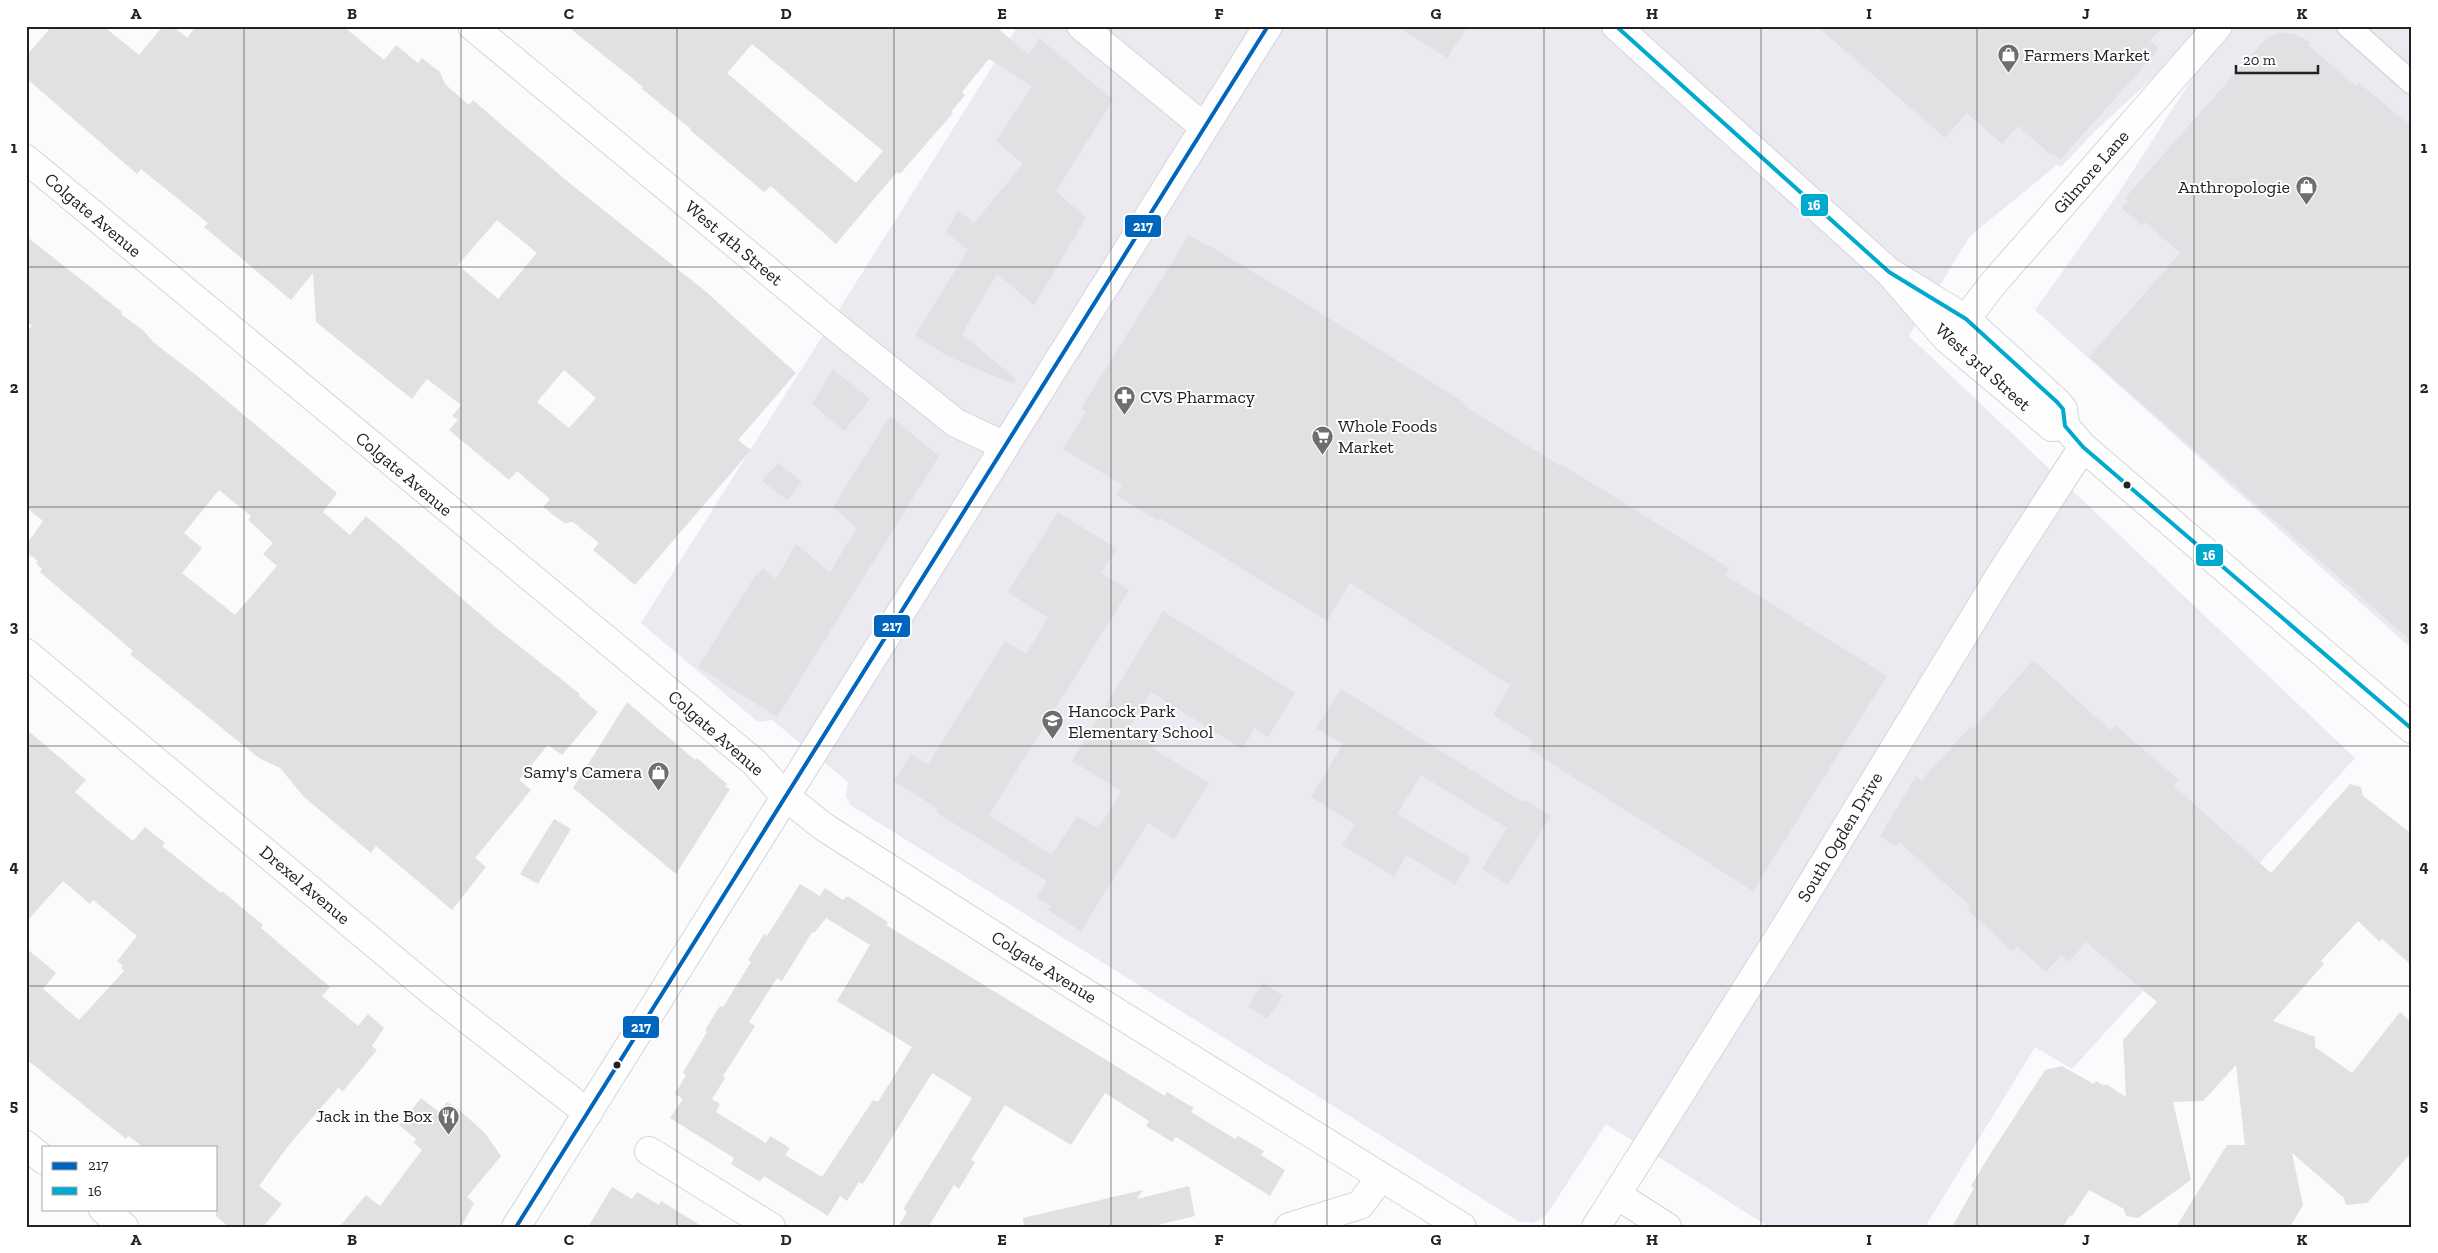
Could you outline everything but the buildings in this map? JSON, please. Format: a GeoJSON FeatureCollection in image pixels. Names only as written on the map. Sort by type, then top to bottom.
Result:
{"type":"FeatureCollection","features":[{"type":"Feature","properties":{"kind":"street","name":"West 4th Street"},"geometry":{"type":"LineString","coordinates":[[472,26],[843,333],[948,417],[956,423],[1005,446]]}},
{"type":"Feature","properties":{"kind":"street"},"geometry":{"type":"LineString","coordinates":[[1081,26],[1204,128]]}},
{"type":"Feature","properties":{"kind":"street"},"geometry":{"type":"LineString","coordinates":[[516,1227],[1268,26]]}},
{"type":"Feature","properties":{"kind":"street","name":"West 3rd Street"},"geometry":{"type":"LineString","coordinates":[[1616,26],[1889,272],[1946,338],[2052,427],[2065,426]]}},
{"type":"Feature","properties":{"kind":"street","name":"Gilmore Lane"},"geometry":{"type":"LineString","coordinates":[[1966,319],[1991,286],[2218,26]]}},
{"type":"Feature","properties":{"kind":"street"},"geometry":{"type":"LineString","coordinates":[[2348,26],[2412,82]]}},
{"type":"Feature","properties":{"kind":"street","name":"Colgate Avenue"},"geometry":{"type":"LineString","coordinates":[[26,159],[754,762],[786,797],[824,827],[1026,956],[1462,1227]]}},
{"type":"Feature","properties":{"kind":"street","name":"West 3rd Street"},"geometry":{"type":"LineString","coordinates":[[1889,272],[1966,319],[2058,402],[2063,409],[2065,426],[2083,447],[2412,729]]}},
{"type":"Feature","properties":{"kind":"street","name":"South Ogden Drive"},"geometry":{"type":"LineString","coordinates":[[1596,1227],[1791,917],[2002,572],[2083,447]]}},
{"type":"Feature","properties":{"kind":"street","name":"Drexel Avenue"},"geometry":{"type":"LineString","coordinates":[[26,654],[435,994],[588,1112]]}},
{"type":"Feature","properties":{"kind":"street"},"geometry":{"type":"LineString","coordinates":[[26,1145],[42,1158]]}},
{"type":"Feature","properties":{"kind":"street"},"geometry":{"type":"LineString","coordinates":[[649,1150],[771,1227]]}},
{"type":"Feature","properties":{"kind":"street"},"geometry":{"type":"LineString","coordinates":[[1289,1227],[1360,1205],[1381,1177]]}},
{"type":"Feature","properties":{"kind":"street"},"geometry":{"type":"LineString","coordinates":[[1617,1195],[1667,1227]]}},
{"type":"Feature","properties":{"kind":"street"},"geometry":{"type":"LineString","coordinates":[[104,1210],[124,1227]]}},
{"type":"Feature","properties":{"kind":"shaded area"},"geometry":{"type":"Polygon","coordinates":[[[1018,26],[2210,26],[2096,130],[2061,167],[2057,165],[1970,236],[1909,336],[2355,758],[2072,1069],[2035,1047],[1925,1227],[1769,1227],[1606,1124],[1545,1217],[1533,1223],[1518,1221],[850,805],[846,796],[848,782],[772,720],[758,722],[641,623],[1018,26]]]}},
{"type":"Feature","properties":{"kind":"shaded area"},"geometry":{"type":"Polygon","coordinates":[[[2226,26],[2412,26],[2412,649],[2035,310],[2118,194],[2226,26]]]}},
{"type":"Feature","properties":{"kind":"transit line","name":"217"},"geometry":{"type":"LineString","coordinates":[[516,1227],[1268,26]]}},
{"type":"Feature","properties":{"kind":"transit line","name":"16"},"geometry":{"type":"LineString","coordinates":[[1616,26],[1889,272],[1966,319],[2057,402],[2063,409],[2065,426],[2083,447],[2412,729]]}},
{"type":"Feature","properties":{"kind":"place","name":"Farmers Market"},"geometry":{"type":"Point","coordinates":[2008,74]}},
{"type":"Feature","properties":{"kind":"place","name":"Anthropologie"},"geometry":{"type":"Point","coordinates":[2306,206]}},
{"type":"Feature","properties":{"kind":"place","name":"CVS Pharmacy"},"geometry":{"type":"Point","coordinates":[1124,416]}},
{"type":"Feature","properties":{"kind":"place","name":"Whole Foods Market"},"geometry":{"type":"Point","coordinates":[1322,455]}},
{"type":"Feature","properties":{"kind":"place","name":"Hancock Park Elementary School"},"geometry":{"type":"Point","coordinates":[1052,740]}},
{"type":"Feature","properties":{"kind":"place","name":"Samy's Camera"},"geometry":{"type":"Point","coordinates":[658,791]}},
{"type":"Feature","properties":{"kind":"place","name":"Jack in the Box"},"geometry":{"type":"Point","coordinates":[448,1135]}}]}
